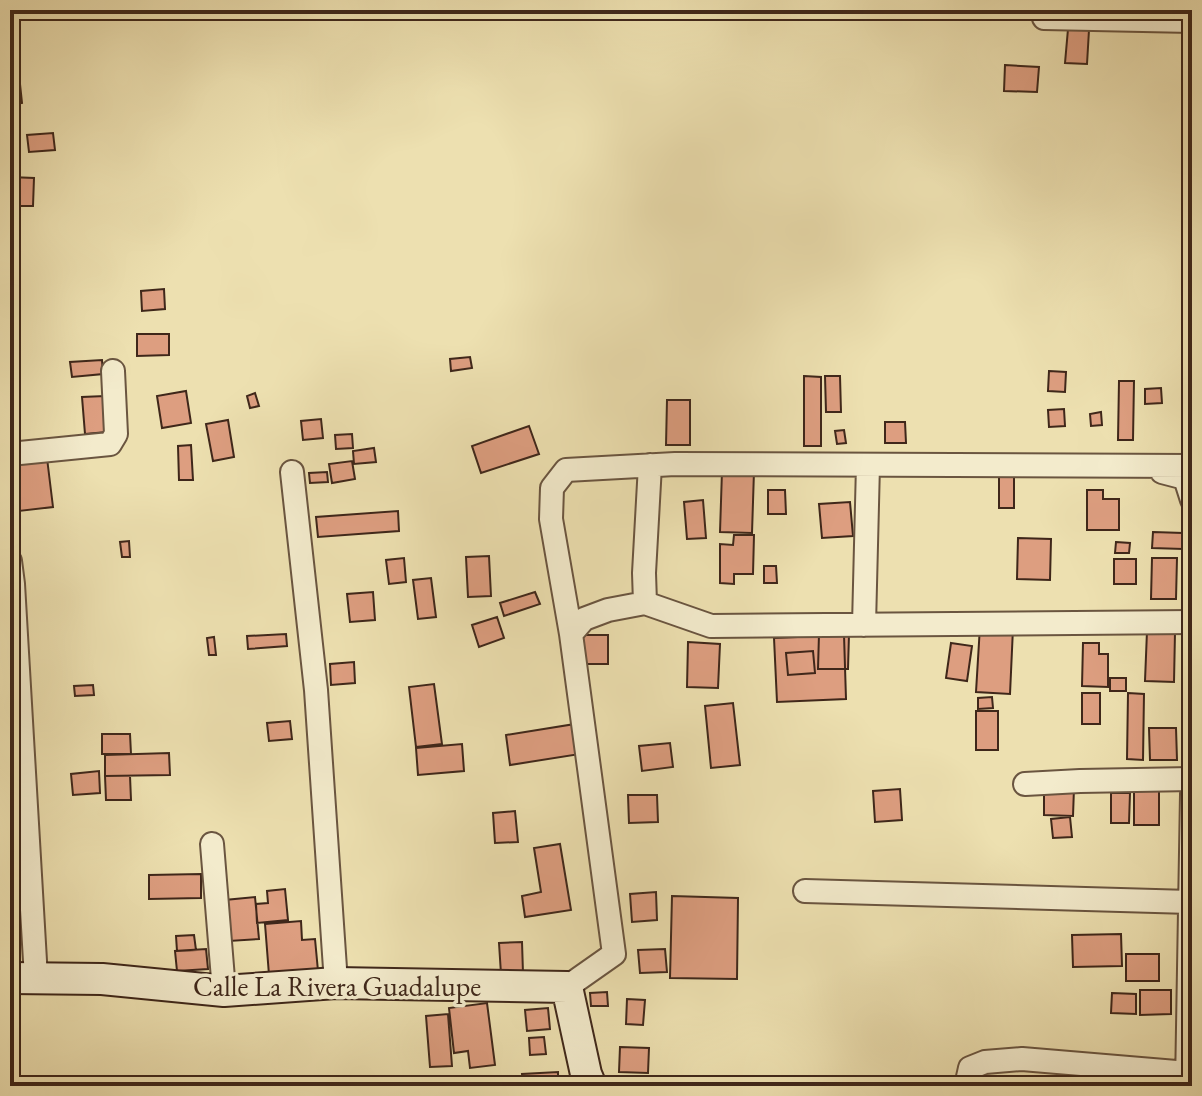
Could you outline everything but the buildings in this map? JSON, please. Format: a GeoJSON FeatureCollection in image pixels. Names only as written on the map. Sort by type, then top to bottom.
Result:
{"type":"FeatureCollection","features":[{"type":"Feature","properties":{"kind":"street"},"geometry":{"type":"LineString","coordinates":[[1044,18],[1192,21]]}},
{"type":"Feature","properties":{"kind":"street"},"geometry":{"type":"LineString","coordinates":[[10,454],[110,444],[116,434],[113,371]]}},
{"type":"Feature","properties":{"kind":"street"},"geometry":{"type":"LineString","coordinates":[[591,1086],[567,987],[614,954],[571,634],[551,519],[552,488],[566,470],[650,465],[1192,466]]}},
{"type":"Feature","properties":{"kind":"street"},"geometry":{"type":"LineString","coordinates":[[645,603],[644,548],[650,465]]}},
{"type":"Feature","properties":{"kind":"street"},"geometry":{"type":"LineString","coordinates":[[864,625],[868,465]]}},
{"type":"Feature","properties":{"kind":"street"},"geometry":{"type":"LineString","coordinates":[[1133,465],[1185,478],[1192,500]]}},
{"type":"Feature","properties":{"kind":"street"},"geometry":{"type":"LineString","coordinates":[[292,472],[316,690],[336,983]]}},
{"type":"Feature","properties":{"kind":"street"},"geometry":{"type":"LineString","coordinates":[[11,576],[23,978]]}},
{"type":"Feature","properties":{"kind":"street"},"geometry":{"type":"LineString","coordinates":[[571,634],[584,619],[608,610],[645,603],[711,626],[1192,622]]}},
{"type":"Feature","properties":{"kind":"street"},"geometry":{"type":"LineString","coordinates":[[1025,784],[1192,779]]}},
{"type":"Feature","properties":{"kind":"street"},"geometry":{"type":"LineString","coordinates":[[966,1086],[970,1068],[985,1062],[1022,1059],[1188,1080],[1192,794]]}},
{"type":"Feature","properties":{"kind":"street"},"geometry":{"type":"LineString","coordinates":[[212,844],[224,991]]}},
{"type":"Feature","properties":{"kind":"street"},"geometry":{"type":"LineString","coordinates":[[805,891],[1190,902]]}},
{"type":"Feature","properties":{"kind":"street","name":"Calle La Rivera Guadalupe"},"geometry":{"type":"LineString","coordinates":[[23,978],[102,979],[224,991],[336,983],[567,987]]}}]}
